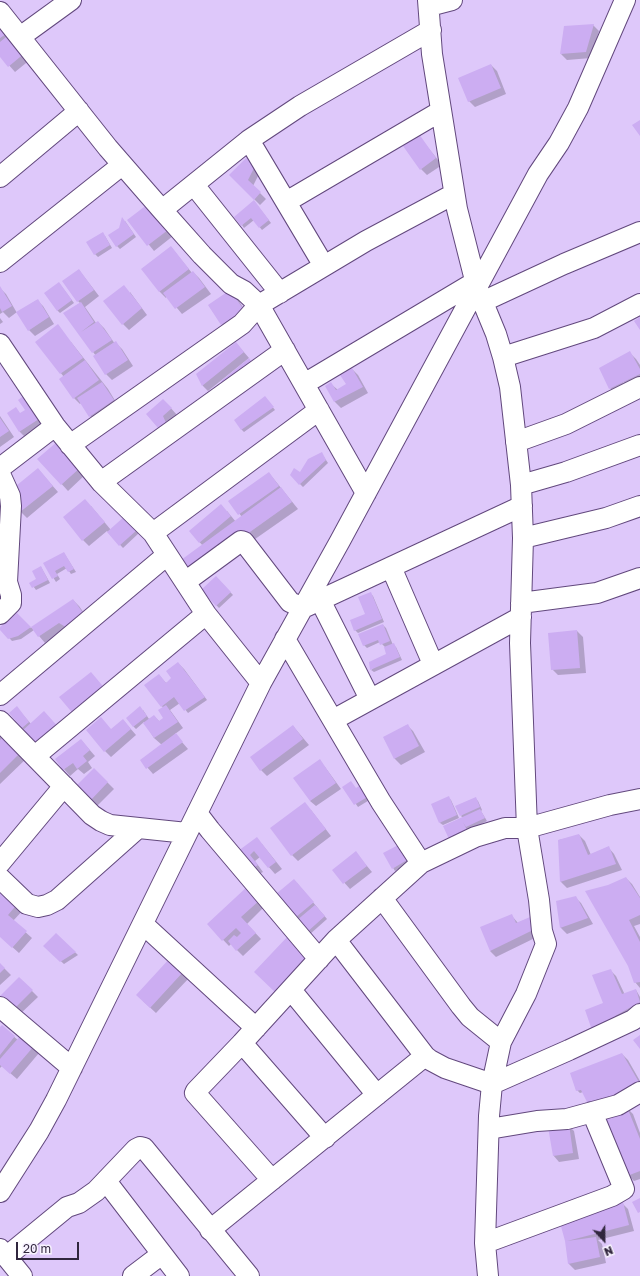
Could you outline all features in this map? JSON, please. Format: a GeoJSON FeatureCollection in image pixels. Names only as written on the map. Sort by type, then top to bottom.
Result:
{"type":"FeatureCollection","features":[{"type":"Feature","properties":{"kind":"street"},"geometry":{"type":"LineString","coordinates":[[20,37],[71,0]]}},
{"type":"Feature","properties":{"kind":"street"},"geometry":{"type":"LineString","coordinates":[[452,0],[428,3],[432,54],[454,194],[478,291],[496,334],[510,387],[522,506],[523,538],[520,643],[527,828],[542,931],[546,944],[526,994],[501,1042],[492,1084],[488,1129],[485,1243],[488,1276]]}},
{"type":"Feature","properties":{"kind":"street"},"geometry":{"type":"LineString","coordinates":[[0,1192],[39,1131],[72,1068],[261,683],[478,291],[538,174],[559,143],[578,108],[625,0]]}},
{"type":"Feature","properties":{"kind":"street"},"geometry":{"type":"LineString","coordinates":[[0,12],[122,164],[162,210],[202,255],[231,284],[244,291],[259,305],[366,493]]}},
{"type":"Feature","properties":{"kind":"street"},"geometry":{"type":"LineString","coordinates":[[162,210],[249,140],[300,106],[431,30]]}},
{"type":"Feature","properties":{"kind":"street"},"geometry":{"type":"LineString","coordinates":[[0,177],[78,110]]}},
{"type":"Feature","properties":{"kind":"street"},"geometry":{"type":"LineString","coordinates":[[286,202],[441,111]]}},
{"type":"Feature","properties":{"kind":"street"},"geometry":{"type":"LineString","coordinates":[[249,140],[324,266]]}},
{"type":"Feature","properties":{"kind":"street"},"geometry":{"type":"LineString","coordinates":[[0,262],[122,164]]}},
{"type":"Feature","properties":{"kind":"street"},"geometry":{"type":"LineString","coordinates":[[194,185],[280,293]]}},
{"type":"Feature","properties":{"kind":"street"},"geometry":{"type":"LineString","coordinates":[[70,445],[242,324],[259,305],[366,241],[454,194]]}},
{"type":"Feature","properties":{"kind":"street"},"geometry":{"type":"LineString","coordinates":[[304,384],[478,291],[564,264],[640,232]]}},
{"type":"Feature","properties":{"kind":"street"},"geometry":{"type":"LineString","coordinates":[[503,357],[594,328],[640,304]]}},
{"type":"Feature","properties":{"kind":"street"},"geometry":{"type":"LineString","coordinates":[[0,344],[55,426],[100,482],[153,533],[206,614],[261,683]]}},
{"type":"Feature","properties":{"kind":"street"},"geometry":{"type":"LineString","coordinates":[[100,482],[285,350]]}},
{"type":"Feature","properties":{"kind":"street"},"geometry":{"type":"LineString","coordinates":[[516,442],[566,424],[640,387]]}},
{"type":"Feature","properties":{"kind":"street"},"geometry":{"type":"LineString","coordinates":[[153,533],[319,410]]}},
{"type":"Feature","properties":{"kind":"street"},"geometry":{"type":"LineString","coordinates":[[0,468],[55,426]]}},
{"type":"Feature","properties":{"kind":"street"},"geometry":{"type":"LineString","coordinates":[[521,485],[574,470],[640,445]]}},
{"type":"Feature","properties":{"kind":"street"},"geometry":{"type":"LineString","coordinates":[[0,474],[10,496],[11,506],[7,582],[11,595],[11,602],[0,614]]}},
{"type":"Feature","properties":{"kind":"street"},"geometry":{"type":"LineString","coordinates":[[185,582],[241,541],[244,542],[290,602],[303,608],[522,506]]}},
{"type":"Feature","properties":{"kind":"street"},"geometry":{"type":"LineString","coordinates":[[523,538],[606,518],[640,506]]}},
{"type":"Feature","properties":{"kind":"street"},"geometry":{"type":"LineString","coordinates":[[0,695],[167,555]]}},
{"type":"Feature","properties":{"kind":"street"},"geometry":{"type":"LineString","coordinates":[[391,567],[433,664]]}},
{"type":"Feature","properties":{"kind":"street"},"geometry":{"type":"LineString","coordinates":[[333,720],[433,664],[521,610],[597,593],[640,578]]}},
{"type":"Feature","properties":{"kind":"street"},"geometry":{"type":"LineString","coordinates":[[320,600],[370,699]]}},
{"type":"Feature","properties":{"kind":"street"},"geometry":{"type":"LineString","coordinates":[[35,756],[206,614]]}},
{"type":"Feature","properties":{"kind":"street"},"geometry":{"type":"LineString","coordinates":[[286,639],[382,802],[421,863]]}},
{"type":"Feature","properties":{"kind":"street"},"geometry":{"type":"LineString","coordinates":[[0,721],[92,815],[101,822],[110,826],[187,833]]}},
{"type":"Feature","properties":{"kind":"street"},"geometry":{"type":"LineString","coordinates":[[0,863],[64,786]]}},
{"type":"Feature","properties":{"kind":"street"},"geometry":{"type":"LineString","coordinates":[[272,1180],[195,1093],[196,1090],[256,1028],[336,940],[421,863],[475,837],[505,828],[527,828],[610,805],[640,799]]}},
{"type":"Feature","properties":{"kind":"street"},"geometry":{"type":"LineString","coordinates":[[197,813],[319,959]]}},
{"type":"Feature","properties":{"kind":"street"},"geometry":{"type":"LineString","coordinates":[[0,878],[28,904],[38,907],[47,904],[57,900],[138,828]]}},
{"type":"Feature","properties":{"kind":"street"},"geometry":{"type":"LineString","coordinates":[[382,898],[460,1006],[470,1017],[501,1042]]}},
{"type":"Feature","properties":{"kind":"street"},"geometry":{"type":"LineString","coordinates":[[143,924],[256,1028]]}},
{"type":"Feature","properties":{"kind":"street"},"geometry":{"type":"LineString","coordinates":[[336,940],[424,1056],[446,1068],[492,1084],[633,1020],[640,1014]]}},
{"type":"Feature","properties":{"kind":"street"},"geometry":{"type":"LineString","coordinates":[[291,990],[376,1095]]}},
{"type":"Feature","properties":{"kind":"street"},"geometry":{"type":"LineString","coordinates":[[0,1007],[72,1068]]}},
{"type":"Feature","properties":{"kind":"street"},"geometry":{"type":"LineString","coordinates":[[242,1043],[324,1138]]}},
{"type":"Feature","properties":{"kind":"street"},"geometry":{"type":"LineString","coordinates":[[210,1230],[424,1056]]}},
{"type":"Feature","properties":{"kind":"street"},"geometry":{"type":"LineString","coordinates":[[488,1129],[537,1121],[568,1119],[618,1105],[640,1092]]}},
{"type":"Feature","properties":{"kind":"street"},"geometry":{"type":"LineString","coordinates":[[485,1243],[612,1196],[624,1190],[592,1112]]}},
{"type":"Feature","properties":{"kind":"street"},"geometry":{"type":"LineString","coordinates":[[22,1276],[3,1253],[67,1207],[80,1203],[96,1191],[136,1149],[140,1147],[144,1148],[249,1276]]}},
{"type":"Feature","properties":{"kind":"street"},"geometry":{"type":"LineString","coordinates":[[106,1181],[179,1276]]}},
{"type":"Feature","properties":{"kind":"street"},"geometry":{"type":"LineString","coordinates":[[133,1276],[162,1254]]}},
{"type":"Feature","properties":{"kind":"building"},"geometry":{"type":"Polygon","coordinates":[[[0,20],[9,32],[0,38],[0,20]]]}},
{"type":"Feature","properties":{"kind":"building"},"geometry":{"type":"Polygon","coordinates":[[[594,24],[586,52],[560,54],[564,26],[594,24]]]}},
{"type":"Feature","properties":{"kind":"building"},"geometry":{"type":"Polygon","coordinates":[[[11,33],[26,52],[8,67],[0,57],[0,42],[11,33]]]}},
{"type":"Feature","properties":{"kind":"building"},"geometry":{"type":"Polygon","coordinates":[[[491,64],[501,88],[468,102],[458,78],[491,64]]]}},
{"type":"Feature","properties":{"kind":"building"},"geometry":{"type":"Polygon","coordinates":[[[640,120],[640,136],[632,125],[640,120]]]}},
{"type":"Feature","properties":{"kind":"building"},"geometry":{"type":"Polygon","coordinates":[[[419,134],[436,158],[420,170],[403,146],[419,134]]]}},
{"type":"Feature","properties":{"kind":"building"},"geometry":{"type":"Polygon","coordinates":[[[248,156],[256,164],[248,180],[261,192],[254,200],[229,175],[248,156]]]}},
{"type":"Feature","properties":{"kind":"building"},"geometry":{"type":"Polygon","coordinates":[[[254,200],[269,220],[259,228],[251,218],[241,226],[234,217],[254,200]]]}},
{"type":"Feature","properties":{"kind":"building"},"geometry":{"type":"Polygon","coordinates":[[[148,204],[168,230],[147,246],[127,220],[148,204]]]}},
{"type":"Feature","properties":{"kind":"building"},"geometry":{"type":"Polygon","coordinates":[[[122,217],[134,234],[116,247],[108,235],[119,228],[122,217]]]}},
{"type":"Feature","properties":{"kind":"building"},"geometry":{"type":"Polygon","coordinates":[[[103,232],[110,245],[94,255],[86,242],[103,232]]]}},
{"type":"Feature","properties":{"kind":"building"},"geometry":{"type":"Polygon","coordinates":[[[171,246],[189,269],[159,292],[141,269],[171,246]]]}},
{"type":"Feature","properties":{"kind":"building"},"geometry":{"type":"Polygon","coordinates":[[[79,269],[94,290],[77,302],[62,281],[79,269]]]}},
{"type":"Feature","properties":{"kind":"building"},"geometry":{"type":"Polygon","coordinates":[[[193,271],[205,287],[175,309],[163,293],[193,271]]]}},
{"type":"Feature","properties":{"kind":"building"},"geometry":{"type":"Polygon","coordinates":[[[59,282],[72,300],[57,311],[44,293],[59,282]]]}},
{"type":"Feature","properties":{"kind":"building"},"geometry":{"type":"Polygon","coordinates":[[[124,285],[142,308],[122,325],[103,301],[124,285]]]}},
{"type":"Feature","properties":{"kind":"building"},"geometry":{"type":"Polygon","coordinates":[[[0,286],[12,306],[2,312],[0,308],[0,286]]]}},
{"type":"Feature","properties":{"kind":"building"},"geometry":{"type":"Polygon","coordinates":[[[230,290],[244,310],[221,325],[208,305],[230,290]]]}},
{"type":"Feature","properties":{"kind":"building"},"geometry":{"type":"Polygon","coordinates":[[[38,299],[49,317],[28,331],[16,312],[38,299]]]}},
{"type":"Feature","properties":{"kind":"building"},"geometry":{"type":"Polygon","coordinates":[[[81,302],[94,322],[81,332],[98,321],[112,340],[92,353],[63,313],[81,302]]]}},
{"type":"Feature","properties":{"kind":"building"},"geometry":{"type":"Polygon","coordinates":[[[640,317],[640,330],[634,321],[640,317]]]}},
{"type":"Feature","properties":{"kind":"building"},"geometry":{"type":"Polygon","coordinates":[[[58,324],[83,358],[60,374],[35,342],[58,324]]]}},
{"type":"Feature","properties":{"kind":"building"},"geometry":{"type":"Polygon","coordinates":[[[116,341],[128,360],[105,375],[93,356],[116,341]]]}},
{"type":"Feature","properties":{"kind":"building"},"geometry":{"type":"Polygon","coordinates":[[[236,342],[244,352],[202,386],[196,374],[236,342]]]}},
{"type":"Feature","properties":{"kind":"building"},"geometry":{"type":"Polygon","coordinates":[[[630,351],[640,369],[640,374],[609,389],[599,368],[630,351]]]}},
{"type":"Feature","properties":{"kind":"building"},"geometry":{"type":"Polygon","coordinates":[[[249,358],[254,365],[227,387],[221,381],[249,358]]]}},
{"type":"Feature","properties":{"kind":"building"},"geometry":{"type":"Polygon","coordinates":[[[85,360],[99,380],[73,399],[59,379],[85,360]]]}},
{"type":"Feature","properties":{"kind":"building"},"geometry":{"type":"Polygon","coordinates":[[[352,368],[363,387],[334,402],[325,386],[331,382],[336,390],[346,384],[340,375],[352,368]]]}},
{"type":"Feature","properties":{"kind":"building"},"geometry":{"type":"Polygon","coordinates":[[[102,382],[114,400],[89,417],[77,398],[102,382]]]}},
{"type":"Feature","properties":{"kind":"building"},"geometry":{"type":"Polygon","coordinates":[[[29,392],[45,415],[19,432],[7,413],[16,407],[20,413],[25,410],[18,400],[29,392]]]}},
{"type":"Feature","properties":{"kind":"building"},"geometry":{"type":"Polygon","coordinates":[[[265,396],[274,407],[241,430],[234,420],[265,396]]]}},
{"type":"Feature","properties":{"kind":"building"},"geometry":{"type":"Polygon","coordinates":[[[163,399],[172,408],[163,416],[166,423],[173,418],[178,423],[164,435],[146,414],[163,399]]]}},
{"type":"Feature","properties":{"kind":"building"},"geometry":{"type":"Polygon","coordinates":[[[0,418],[9,431],[0,437],[0,418]]]}},
{"type":"Feature","properties":{"kind":"building"},"geometry":{"type":"Polygon","coordinates":[[[58,441],[81,467],[61,485],[37,459],[58,441]]]}},
{"type":"Feature","properties":{"kind":"building"},"geometry":{"type":"Polygon","coordinates":[[[322,452],[326,460],[299,485],[290,475],[294,468],[300,472],[308,459],[322,452]]]}},
{"type":"Feature","properties":{"kind":"building"},"geometry":{"type":"Polygon","coordinates":[[[38,468],[53,486],[20,512],[11,490],[38,468]]]}},
{"type":"Feature","properties":{"kind":"building"},"geometry":{"type":"Polygon","coordinates":[[[269,472],[279,486],[238,515],[228,501],[269,472]]]}},
{"type":"Feature","properties":{"kind":"building"},"geometry":{"type":"Polygon","coordinates":[[[281,487],[292,502],[191,574],[181,560],[281,487]]]}},
{"type":"Feature","properties":{"kind":"building"},"geometry":{"type":"Polygon","coordinates":[[[85,499],[105,522],[82,541],[63,517],[85,499]]]}},
{"type":"Feature","properties":{"kind":"building"},"geometry":{"type":"Polygon","coordinates":[[[221,504],[231,516],[199,543],[189,531],[221,504]]]}},
{"type":"Feature","properties":{"kind":"building"},"geometry":{"type":"Polygon","coordinates":[[[125,516],[137,530],[119,546],[107,532],[125,516]]]}},
{"type":"Feature","properties":{"kind":"building"},"geometry":{"type":"Polygon","coordinates":[[[64,552],[74,569],[68,572],[64,566],[55,571],[58,576],[52,579],[43,563],[64,552]]]}},
{"type":"Feature","properties":{"kind":"building"},"geometry":{"type":"Polygon","coordinates":[[[41,566],[48,580],[32,588],[29,583],[36,579],[32,571],[41,566]]]}},
{"type":"Feature","properties":{"kind":"building"},"geometry":{"type":"Polygon","coordinates":[[[216,576],[231,592],[216,606],[201,590],[216,576]]]}},
{"type":"Feature","properties":{"kind":"building"},"geometry":{"type":"Polygon","coordinates":[[[371,592],[382,619],[354,631],[350,620],[365,614],[358,597],[371,592]]]}},
{"type":"Feature","properties":{"kind":"building"},"geometry":{"type":"Polygon","coordinates":[[[73,599],[86,617],[69,629],[59,623],[38,637],[31,627],[73,599]]]}},
{"type":"Feature","properties":{"kind":"building"},"geometry":{"type":"Polygon","coordinates":[[[17,613],[31,627],[18,636],[8,639],[0,630],[0,627],[17,613]]]}},
{"type":"Feature","properties":{"kind":"building"},"geometry":{"type":"Polygon","coordinates":[[[383,624],[390,641],[380,645],[378,640],[363,646],[358,634],[383,624]]]}},
{"type":"Feature","properties":{"kind":"building"},"geometry":{"type":"Polygon","coordinates":[[[577,630],[580,668],[551,670],[548,633],[577,630]]]}},
{"type":"Feature","properties":{"kind":"building"},"geometry":{"type":"Polygon","coordinates":[[[394,643],[400,657],[370,670],[369,662],[386,654],[384,647],[394,643]]]}},
{"type":"Feature","properties":{"kind":"building"},"geometry":{"type":"Polygon","coordinates":[[[178,662],[205,697],[184,711],[174,697],[161,707],[144,685],[159,674],[166,683],[171,678],[166,671],[178,662]]]}},
{"type":"Feature","properties":{"kind":"building"},"geometry":{"type":"Polygon","coordinates":[[[91,672],[107,691],[75,716],[59,697],[91,672]]]}},
{"type":"Feature","properties":{"kind":"building"},"geometry":{"type":"Polygon","coordinates":[[[166,705],[178,722],[154,738],[143,723],[154,715],[159,721],[163,718],[158,710],[166,705]]]}},
{"type":"Feature","properties":{"kind":"building"},"geometry":{"type":"Polygon","coordinates":[[[17,706],[29,722],[22,728],[9,713],[17,706]]]}},
{"type":"Feature","properties":{"kind":"building"},"geometry":{"type":"Polygon","coordinates":[[[140,706],[147,716],[133,727],[126,718],[140,706]]]}},
{"type":"Feature","properties":{"kind":"building"},"geometry":{"type":"Polygon","coordinates":[[[44,711],[61,730],[38,749],[22,731],[44,711]]]}},
{"type":"Feature","properties":{"kind":"building"},"geometry":{"type":"Polygon","coordinates":[[[101,717],[111,729],[123,719],[131,729],[104,752],[86,730],[101,717]]]}},
{"type":"Feature","properties":{"kind":"building"},"geometry":{"type":"Polygon","coordinates":[[[408,724],[419,746],[394,759],[383,737],[408,724]]]}},
{"type":"Feature","properties":{"kind":"building"},"geometry":{"type":"Polygon","coordinates":[[[293,725],[303,739],[260,771],[250,757],[293,725]]]}},
{"type":"Feature","properties":{"kind":"building"},"geometry":{"type":"Polygon","coordinates":[[[7,733],[23,750],[0,773],[0,740],[7,733]]]}},
{"type":"Feature","properties":{"kind":"building"},"geometry":{"type":"Polygon","coordinates":[[[176,733],[183,742],[146,769],[140,760],[176,733]]]}},
{"type":"Feature","properties":{"kind":"building"},"geometry":{"type":"Polygon","coordinates":[[[81,739],[90,750],[83,756],[87,761],[77,769],[73,763],[63,770],[55,759],[81,739]]]}},
{"type":"Feature","properties":{"kind":"building"},"geometry":{"type":"Polygon","coordinates":[[[320,759],[336,783],[310,801],[293,778],[320,759]]]}},
{"type":"Feature","properties":{"kind":"building"},"geometry":{"type":"Polygon","coordinates":[[[94,768],[108,782],[90,801],[75,787],[94,768]]]}},
{"type":"Feature","properties":{"kind":"building"},"geometry":{"type":"Polygon","coordinates":[[[351,781],[356,788],[362,784],[374,793],[354,805],[342,787],[351,781]]]}},
{"type":"Feature","properties":{"kind":"building"},"geometry":{"type":"Polygon","coordinates":[[[449,796],[457,815],[439,823],[431,804],[449,796]]]}},
{"type":"Feature","properties":{"kind":"building"},"geometry":{"type":"Polygon","coordinates":[[[476,797],[480,807],[460,816],[455,806],[476,797]]]}},
{"type":"Feature","properties":{"kind":"building"},"geometry":{"type":"Polygon","coordinates":[[[305,802],[326,829],[291,856],[270,828],[305,802]]]}},
{"type":"Feature","properties":{"kind":"building"},"geometry":{"type":"Polygon","coordinates":[[[480,809],[485,818],[466,827],[463,822],[467,830],[449,839],[443,826],[480,809]]]}},
{"type":"Feature","properties":{"kind":"building"},"geometry":{"type":"Polygon","coordinates":[[[579,834],[588,855],[609,846],[616,864],[560,882],[558,840],[579,834]]]}},
{"type":"Feature","properties":{"kind":"building"},"geometry":{"type":"Polygon","coordinates":[[[257,837],[276,862],[268,868],[254,851],[250,855],[258,865],[252,869],[238,851],[257,837]]]}},
{"type":"Feature","properties":{"kind":"building"},"geometry":{"type":"Polygon","coordinates":[[[404,842],[412,857],[392,869],[383,853],[404,842]]]}},
{"type":"Feature","properties":{"kind":"building"},"geometry":{"type":"Polygon","coordinates":[[[356,851],[367,866],[343,884],[332,870],[356,851]]]}},
{"type":"Feature","properties":{"kind":"building"},"geometry":{"type":"Polygon","coordinates":[[[626,877],[640,898],[640,915],[629,920],[640,942],[640,982],[634,983],[628,966],[585,891],[608,885],[626,877]]]}},
{"type":"Feature","properties":{"kind":"building"},"geometry":{"type":"Polygon","coordinates":[[[294,879],[314,902],[296,917],[276,894],[294,879]]]}},
{"type":"Feature","properties":{"kind":"building"},"geometry":{"type":"Polygon","coordinates":[[[249,885],[261,899],[241,917],[256,933],[236,951],[228,941],[234,935],[237,937],[241,933],[236,928],[222,941],[207,924],[249,885]]]}},
{"type":"Feature","properties":{"kind":"building"},"geometry":{"type":"Polygon","coordinates":[[[0,889],[19,902],[8,915],[27,931],[12,948],[0,937],[0,889]]]}},
{"type":"Feature","properties":{"kind":"building"},"geometry":{"type":"Polygon","coordinates":[[[576,896],[588,918],[560,928],[556,901],[576,896]]]}},
{"type":"Feature","properties":{"kind":"building"},"geometry":{"type":"Polygon","coordinates":[[[315,905],[325,916],[306,933],[296,921],[315,905]]]}},
{"type":"Feature","properties":{"kind":"building"},"geometry":{"type":"Polygon","coordinates":[[[512,914],[516,923],[530,917],[533,930],[490,951],[480,927],[512,914]]]}},
{"type":"Feature","properties":{"kind":"building"},"geometry":{"type":"Polygon","coordinates":[[[56,933],[76,952],[60,962],[43,946],[56,933]]]}},
{"type":"Feature","properties":{"kind":"building"},"geometry":{"type":"Polygon","coordinates":[[[289,935],[312,957],[277,994],[254,972],[289,935]]]}},
{"type":"Feature","properties":{"kind":"building"},"geometry":{"type":"Polygon","coordinates":[[[170,958],[184,971],[150,1008],[136,995],[170,958]]]}},
{"type":"Feature","properties":{"kind":"building"},"geometry":{"type":"Polygon","coordinates":[[[0,963],[5,968],[0,973],[0,963]]]}},
{"type":"Feature","properties":{"kind":"building"},"geometry":{"type":"Polygon","coordinates":[[[611,969],[622,994],[636,989],[640,1002],[615,1016],[617,1022],[593,1033],[585,1010],[603,1003],[592,975],[611,969]]]}},
{"type":"Feature","properties":{"kind":"building"},"geometry":{"type":"Polygon","coordinates":[[[19,977],[33,990],[12,1011],[0,999],[0,996],[19,977]]]}},
{"type":"Feature","properties":{"kind":"building"},"geometry":{"type":"Polygon","coordinates":[[[2,1025],[15,1036],[0,1055],[0,1027],[2,1025]]]}},
{"type":"Feature","properties":{"kind":"building"},"geometry":{"type":"Polygon","coordinates":[[[21,1035],[34,1046],[10,1074],[0,1065],[0,1059],[21,1035]]]}},
{"type":"Feature","properties":{"kind":"building"},"geometry":{"type":"Polygon","coordinates":[[[640,1035],[640,1049],[633,1040],[640,1035]]]}},
{"type":"Feature","properties":{"kind":"building"},"geometry":{"type":"Polygon","coordinates":[[[622,1053],[640,1084],[590,1108],[581,1090],[576,1091],[570,1073],[622,1053]]]}},
{"type":"Feature","properties":{"kind":"building"},"geometry":{"type":"Polygon","coordinates":[[[627,1107],[640,1139],[640,1171],[627,1176],[604,1116],[627,1107]]]}},
{"type":"Feature","properties":{"kind":"building"},"geometry":{"type":"Polygon","coordinates":[[[569,1124],[573,1153],[553,1156],[548,1127],[569,1124]]]}},
{"type":"Feature","properties":{"kind":"building"},"geometry":{"type":"Polygon","coordinates":[[[640,1198],[640,1212],[638,1213],[632,1202],[640,1198]]]}},
{"type":"Feature","properties":{"kind":"building"},"geometry":{"type":"Polygon","coordinates":[[[623,1202],[629,1225],[567,1241],[596,1237],[600,1257],[568,1264],[565,1241],[559,1219],[623,1202]]]}}]}
